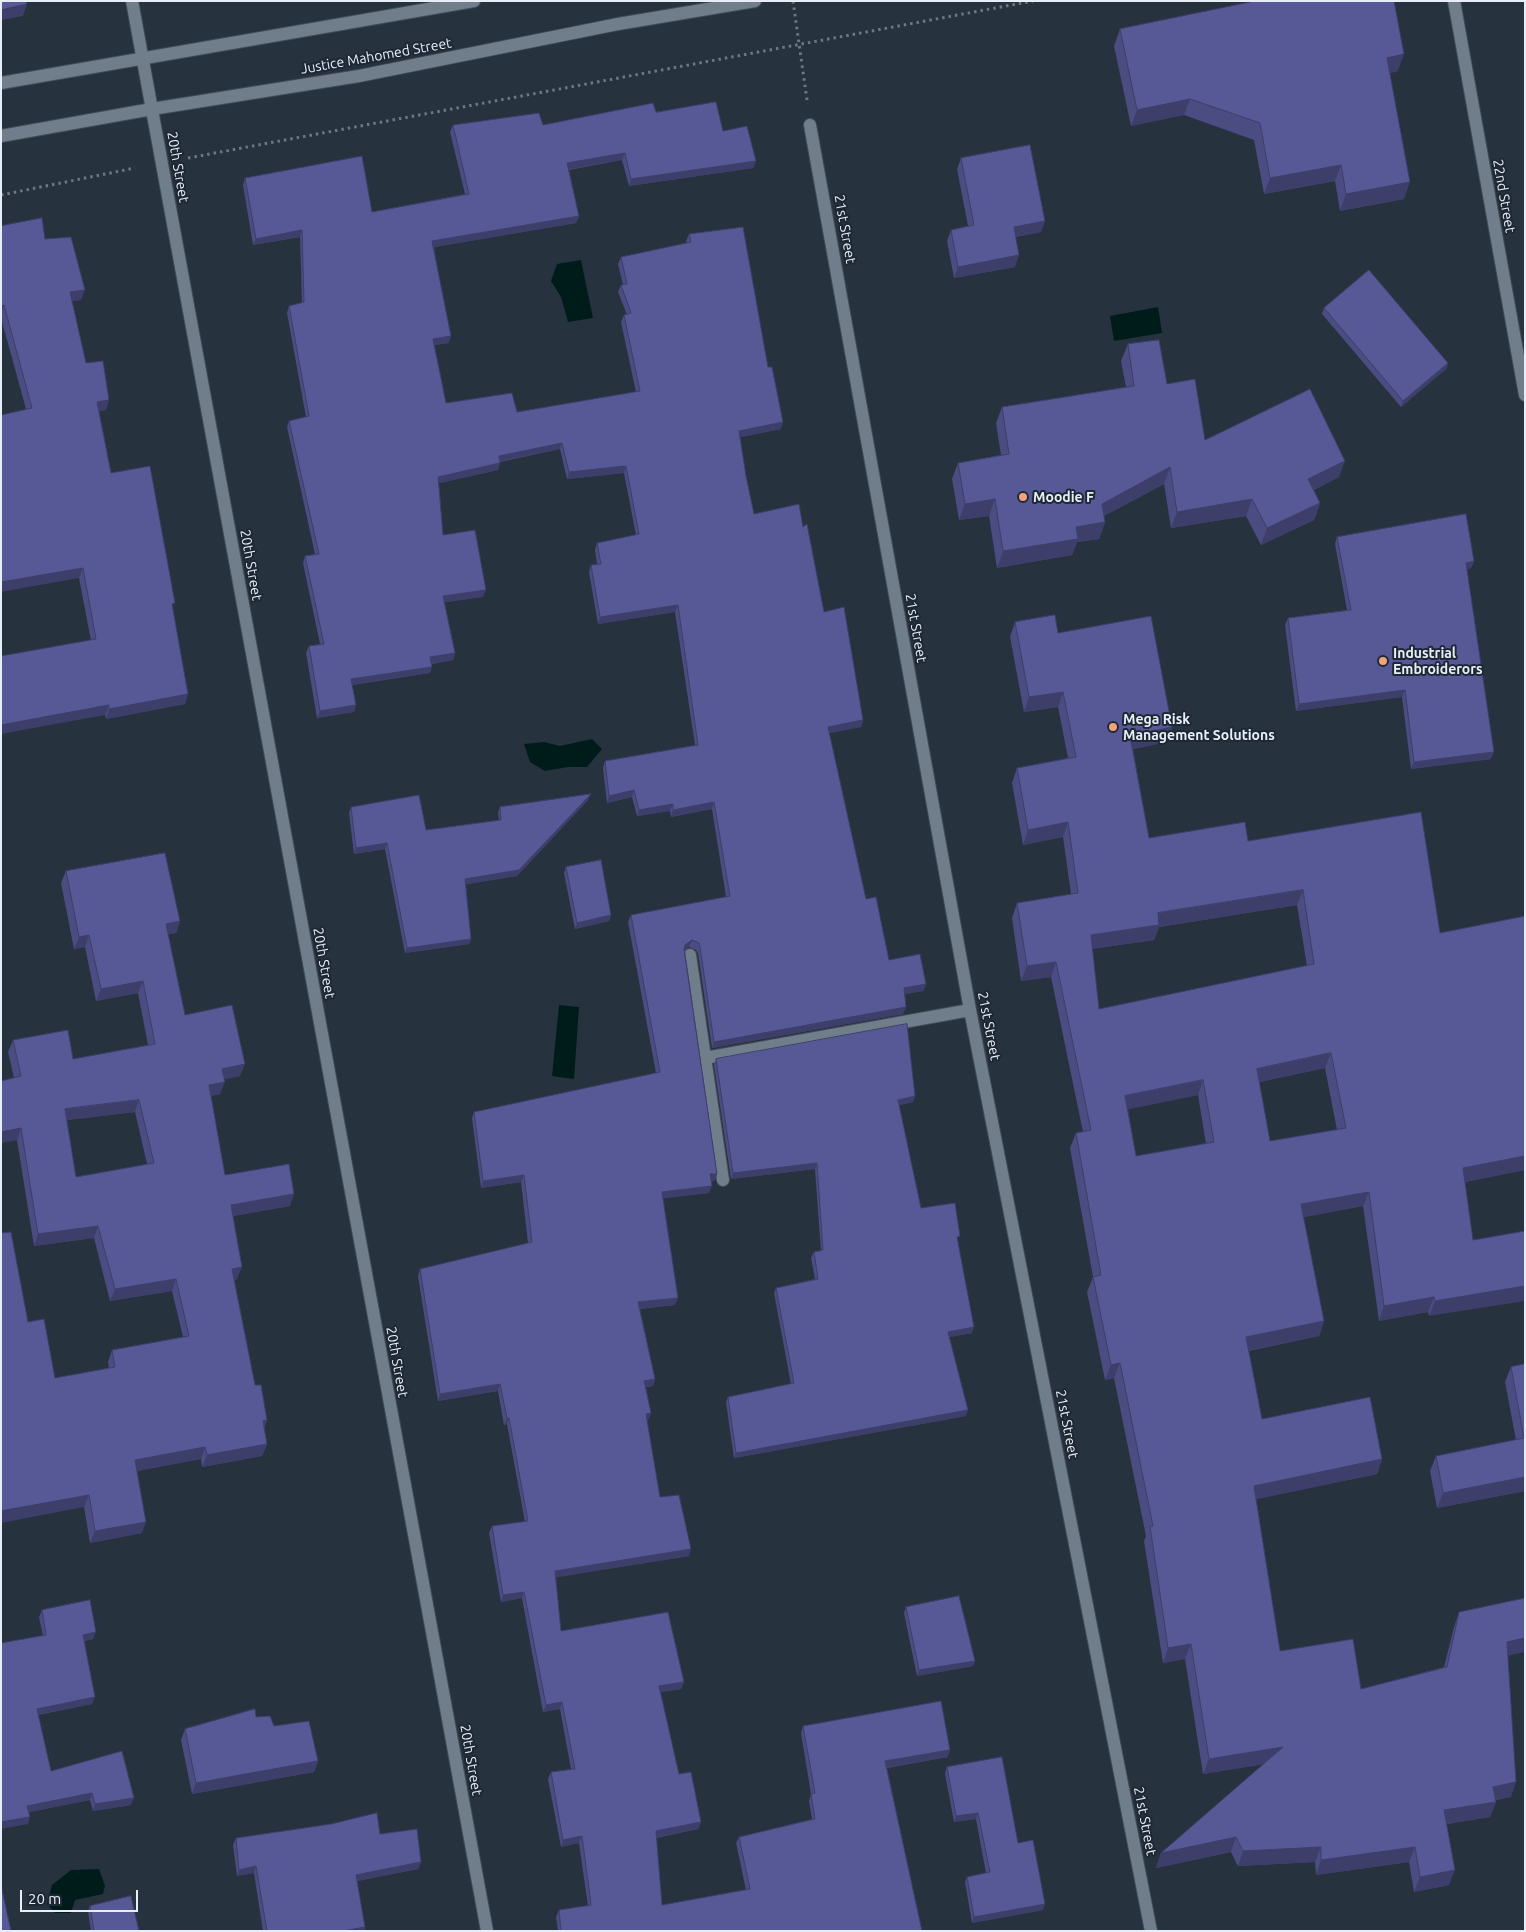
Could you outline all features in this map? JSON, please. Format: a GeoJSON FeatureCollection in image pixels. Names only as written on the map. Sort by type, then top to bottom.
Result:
{"type":"FeatureCollection","features":[{"type":"Feature","properties":{"kind":"street","name":"20th Street"},"geometry":{"type":"LineString","coordinates":[[132,1],[487,1931]]}},
{"type":"Feature","properties":{"kind":"street"},"geometry":{"type":"LineString","coordinates":[[1,83],[474,1]]}},
{"type":"Feature","properties":{"kind":"street","name":"Justice Mahomed Street"},"geometry":{"type":"LineString","coordinates":[[1,136],[152,109],[358,76],[618,24],[755,1]]}},
{"type":"Feature","properties":{"kind":"street","name":"22nd Street"},"geometry":{"type":"LineString","coordinates":[[1454,1],[1525,396]]}},
{"type":"Feature","properties":{"kind":"street","name":"21st Street"},"geometry":{"type":"LineString","coordinates":[[810,125],[970,1010],[1151,1931]]}},
{"type":"Feature","properties":{"kind":"street"},"geometry":{"type":"LineString","coordinates":[[690,955],[723,1180]]}},
{"type":"Feature","properties":{"kind":"street"},"geometry":{"type":"LineString","coordinates":[[705,1058],[970,1010]]}},
{"type":"Feature","properties":{"kind":"path"},"geometry":{"type":"LineString","coordinates":[[793,1],[810,125]]}},
{"type":"Feature","properties":{"kind":"path"},"geometry":{"type":"LineString","coordinates":[[1,195],[162,162],[1033,1]]}},
{"type":"Feature","properties":{"kind":"shaded area"},"geometry":{"type":"Polygon","coordinates":[[[581,260],[593,318],[568,322],[561,297],[551,281],[557,264],[581,260]]]}},
{"type":"Feature","properties":{"kind":"shaded area"},"geometry":{"type":"Polygon","coordinates":[[[1158,307],[1162,333],[1114,341],[1110,316],[1158,307]]]}},
{"type":"Feature","properties":{"kind":"shaded area"},"geometry":{"type":"Polygon","coordinates":[[[592,739],[602,749],[587,767],[568,767],[545,771],[530,762],[524,744],[544,742],[560,746],[592,739]]]}},
{"type":"Feature","properties":{"kind":"shaded area"},"geometry":{"type":"Polygon","coordinates":[[[559,1005],[579,1007],[574,1079],[552,1076],[559,1005]]]}},
{"type":"Feature","properties":{"kind":"shaded area"},"geometry":{"type":"Polygon","coordinates":[[[99,1869],[105,1886],[103,1894],[75,1900],[71,1913],[55,1913],[47,1904],[52,1885],[71,1870],[99,1869]]]}},
{"type":"Feature","properties":{"kind":"building"},"geometry":{"type":"Polygon","coordinates":[[[1,1],[26,1],[27,4],[1,10],[1,1]]]}},
{"type":"Feature","properties":{"kind":"building"},"geometry":{"type":"Polygon","coordinates":[[[1255,1],[1394,1],[1404,54],[1387,58],[1410,182],[1346,194],[1341,165],[1270,178],[1260,123],[1190,99],[1137,110],[1120,29],[1255,1]]]}},
{"type":"Feature","properties":{"kind":"building"},"geometry":{"type":"Polygon","coordinates":[[[716,102],[723,131],[747,126],[756,161],[631,179],[625,153],[567,163],[579,216],[432,241],[451,336],[433,339],[446,403],[512,393],[517,412],[640,391],[624,315],[631,313],[621,285],[627,284],[621,257],[691,242],[689,234],[743,227],[768,367],[772,367],[783,422],[739,431],[754,514],[799,504],[803,527],[807,524],[824,612],[844,607],[863,720],[828,727],[866,899],[876,897],[889,960],[920,954],[926,984],[904,988],[906,1007],[714,1042],[699,943],[692,940],[685,945],[684,949],[717,1174],[710,1174],[712,1186],[662,1192],[678,1298],[638,1302],[655,1379],[644,1381],[651,1413],[646,1414],[660,1497],[679,1495],[691,1549],[555,1571],[561,1631],[668,1612],[684,1682],[659,1686],[679,1774],[691,1772],[701,1822],[656,1831],[662,1905],[750,1889],[739,1837],[815,1819],[811,1794],[815,1793],[803,1726],[941,1701],[950,1750],[885,1761],[922,1931],[561,1931],[559,1910],[591,1905],[582,1836],[563,1840],[551,1772],[575,1769],[562,1702],[546,1705],[524,1592],[503,1595],[492,1526],[528,1521],[509,1418],[507,1418],[500,1384],[440,1394],[420,1269],[532,1242],[524,1175],[483,1181],[474,1112],[660,1072],[631,915],[730,896],[714,802],[673,810],[673,804],[639,810],[634,790],[609,796],[605,761],[698,745],[678,605],[600,617],[591,565],[601,564],[597,543],[639,534],[626,466],[569,472],[562,443],[499,456],[500,463],[438,477],[443,535],[475,530],[486,590],[443,596],[455,653],[430,657],[432,667],[351,679],[356,705],[320,711],[309,646],[324,644],[305,556],[319,554],[289,421],[309,416],[289,306],[304,302],[302,230],[256,239],[245,178],[362,156],[372,212],[469,194],[453,125],[539,113],[543,125],[653,103],[656,112],[716,102]]]}},
{"type":"Feature","properties":{"kind":"building"},"geometry":{"type":"Polygon","coordinates":[[[1030,145],[1045,221],[1014,227],[1019,255],[958,267],[951,230],[974,225],[961,158],[1030,145]]]}},
{"type":"Feature","properties":{"kind":"building"},"geometry":{"type":"Polygon","coordinates":[[[42,218],[45,239],[71,237],[85,290],[70,292],[86,363],[103,361],[109,400],[97,402],[111,473],[150,466],[175,603],[172,604],[188,694],[109,709],[109,705],[1,725],[1,656],[96,639],[83,568],[1,582],[1,415],[32,408],[4,305],[1,306],[1,226],[42,218]]]}},
{"type":"Feature","properties":{"kind":"building"},"geometry":{"type":"Polygon","coordinates":[[[1369,270],[1448,363],[1403,401],[1324,308],[1369,270]]]}},
{"type":"Feature","properties":{"kind":"building"},"geometry":{"type":"Polygon","coordinates":[[[1159,340],[1167,384],[1195,379],[1205,440],[1310,389],[1345,461],[1308,479],[1320,503],[1267,528],[1252,499],[1177,512],[1170,467],[1102,504],[1105,522],[1076,527],[1078,539],[1003,551],[995,499],[965,504],[958,463],[1009,454],[1002,407],[1134,386],[1128,344],[1159,340]]]}},
{"type":"Feature","properties":{"kind":"building","name":"Industrial Embroiderors"},"geometry":{"type":"Polygon","coordinates":[[[1466,514],[1474,561],[1466,563],[1494,752],[1414,762],[1405,690],[1299,704],[1288,618],[1351,610],[1337,537],[1466,514]]]}},
{"type":"Feature","properties":{"kind":"building"},"geometry":{"type":"Polygon","coordinates":[[[1055,615],[1058,633],[1151,616],[1172,727],[1130,736],[1149,838],[1245,822],[1248,841],[1421,812],[1440,933],[1525,916],[1525,1156],[1463,1168],[1473,1240],[1525,1231],[1525,1286],[1435,1301],[1434,1297],[1384,1306],[1369,1192],[1301,1204],[1324,1321],[1246,1337],[1262,1419],[1370,1397],[1382,1459],[1254,1486],[1280,1651],[1353,1639],[1361,1689],[1447,1667],[1459,1612],[1525,1598],[1525,1638],[1507,1642],[1516,1782],[1493,1787],[1496,1802],[1444,1810],[1455,1870],[1420,1877],[1415,1847],[1321,1860],[1321,1847],[1243,1851],[1236,1837],[1161,1853],[1283,1747],[1209,1759],[1191,1644],[1168,1648],[1150,1526],[1153,1526],[1120,1363],[1111,1365],[1093,1277],[1101,1275],[1076,1133],[1091,1130],[1056,962],[1027,966],[1017,903],[1078,893],[1068,822],[1028,830],[1017,768],[1076,757],[1063,692],[1029,697],[1015,622],[1055,615]],[[1303,890],[1158,913],[1159,925],[1091,935],[1099,1009],[1314,964],[1303,890]],[[1331,1053],[1257,1069],[1270,1141],[1346,1128],[1331,1053]],[[1203,1080],[1125,1096],[1136,1156],[1214,1142],[1203,1080]]]}},
{"type":"Feature","properties":{"kind":"building"},"geometry":{"type":"Polygon","coordinates":[[[591,794],[519,870],[465,879],[471,939],[407,948],[387,843],[356,848],[351,807],[419,795],[426,830],[501,820],[500,807],[591,794]]]}},
{"type":"Feature","properties":{"kind":"building"},"geometry":{"type":"Polygon","coordinates":[[[165,853],[180,921],[166,924],[185,1015],[232,1005],[245,1064],[222,1069],[225,1082],[209,1085],[225,1175],[289,1164],[294,1194],[231,1205],[242,1267],[232,1269],[255,1385],[261,1385],[267,1420],[263,1421],[267,1444],[207,1455],[205,1447],[135,1460],[146,1522],[95,1531],[89,1495],[1,1511],[1,1233],[11,1232],[28,1322],[44,1319],[55,1378],[115,1367],[112,1350],[189,1336],[176,1279],[115,1289],[98,1226],[38,1234],[21,1128],[1,1132],[1,1081],[21,1076],[13,1040],[68,1030],[73,1059],[155,1044],[143,981],[101,989],[89,935],[79,937],[66,871],[165,853]],[[139,1100],[65,1109],[76,1177],[154,1163],[139,1100]]]}},
{"type":"Feature","properties":{"kind":"building"},"geometry":{"type":"Polygon","coordinates":[[[601,860],[611,915],[577,923],[566,867],[601,860]]]}},
{"type":"Feature","properties":{"kind":"building"},"geometry":{"type":"Polygon","coordinates":[[[907,1024],[915,1096],[898,1100],[921,1208],[955,1203],[960,1236],[957,1237],[974,1327],[948,1332],[968,1410],[736,1453],[728,1397],[794,1383],[776,1288],[818,1279],[814,1252],[823,1250],[817,1163],[733,1173],[716,1059],[907,1024]]]}},
{"type":"Feature","properties":{"kind":"building"},"geometry":{"type":"Polygon","coordinates":[[[1525,1364],[1525,1477],[1443,1493],[1436,1456],[1524,1438],[1511,1367],[1525,1364]]]}},
{"type":"Feature","properties":{"kind":"building"},"geometry":{"type":"Polygon","coordinates":[[[959,1596],[975,1661],[919,1670],[906,1607],[959,1596]]]}},
{"type":"Feature","properties":{"kind":"building"},"geometry":{"type":"Polygon","coordinates":[[[90,1600],[96,1632],[83,1635],[95,1697],[37,1709],[51,1771],[122,1751],[134,1798],[95,1804],[92,1793],[27,1806],[30,1817],[1,1822],[1,1643],[46,1635],[42,1610],[90,1600]]]}},
{"type":"Feature","properties":{"kind":"building"},"geometry":{"type":"Polygon","coordinates":[[[255,1709],[256,1717],[270,1716],[274,1726],[309,1721],[318,1761],[196,1783],[185,1729],[255,1709]]]}},
{"type":"Feature","properties":{"kind":"building"},"geometry":{"type":"Polygon","coordinates":[[[1002,1757],[1018,1843],[1033,1840],[1045,1904],[974,1917],[967,1877],[990,1872],[978,1813],[956,1816],[947,1767],[1002,1757]]]}},
{"type":"Feature","properties":{"kind":"building"},"geometry":{"type":"Polygon","coordinates":[[[377,1813],[380,1834],[417,1829],[421,1862],[356,1875],[365,1927],[343,1931],[267,1931],[256,1866],[239,1870],[236,1838],[331,1824],[377,1813]]]}},
{"type":"Feature","properties":{"kind":"building"},"geometry":{"type":"Polygon","coordinates":[[[1,1885],[11,1931],[1,1931],[1,1885]]]}},
{"type":"Feature","properties":{"kind":"building"},"geometry":{"type":"Polygon","coordinates":[[[131,1896],[139,1931],[94,1931],[90,1906],[131,1896]]]}},
{"type":"Feature","properties":{"kind":"place","name":"Moodie F"},"geometry":{"type":"Point","coordinates":[1023,497]}},
{"type":"Feature","properties":{"kind":"place","name":"Industrial Embroiderors"},"geometry":{"type":"Point","coordinates":[1383,661]}},
{"type":"Feature","properties":{"kind":"place","name":"Mega Risk Management Solutions"},"geometry":{"type":"Point","coordinates":[1113,727]}}]}
